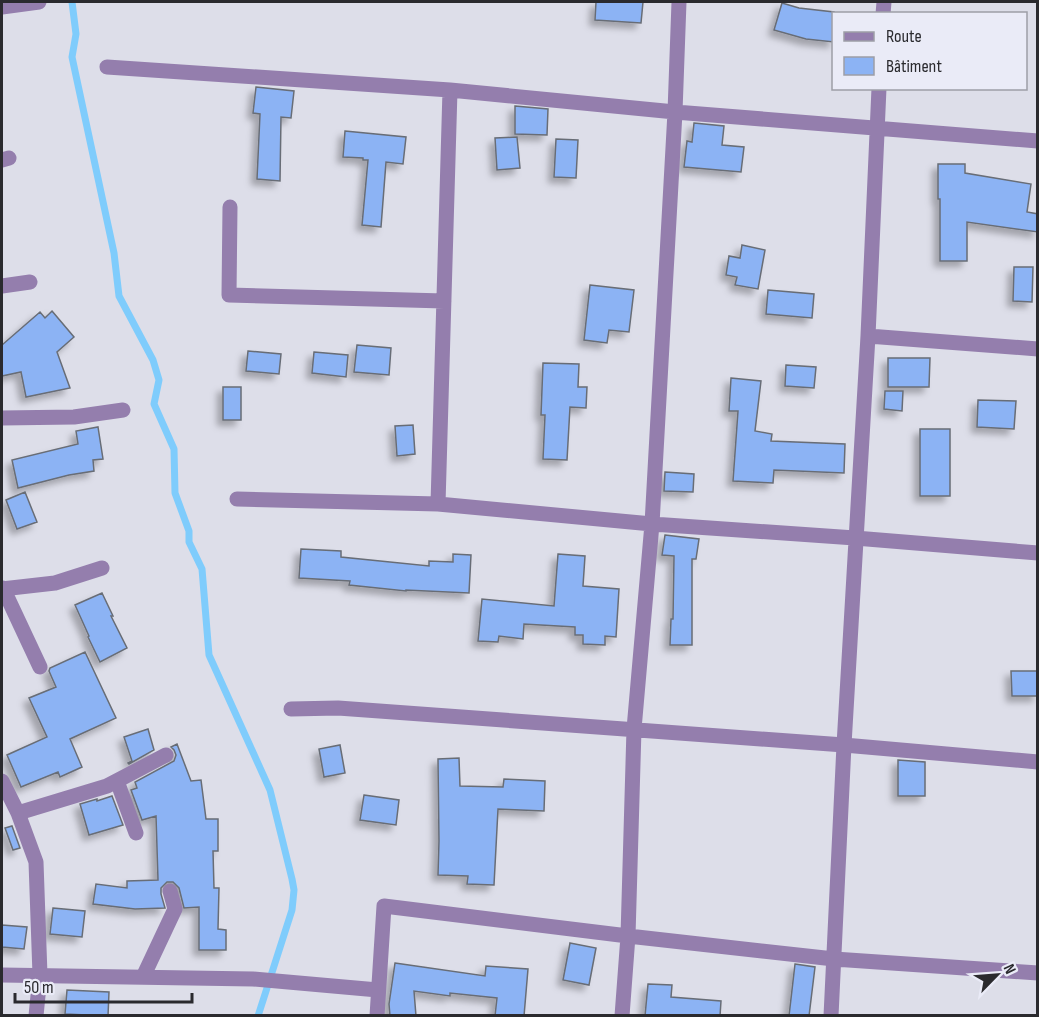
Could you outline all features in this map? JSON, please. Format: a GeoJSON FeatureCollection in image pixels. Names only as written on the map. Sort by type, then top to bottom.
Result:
{"type":"FeatureCollection","features":[{"type":"Feature","properties":{"kind":"street"},"geometry":{"type":"LineString","coordinates":[[2,7],[39,2]]}},
{"type":"Feature","properties":{"kind":"street"},"geometry":{"type":"LineString","coordinates":[[622,1016],[628,936],[634,729],[652,524],[679,2]]}},
{"type":"Feature","properties":{"kind":"street"},"geometry":{"type":"LineString","coordinates":[[107,67],[450,90],[675,112],[1038,141]]}},
{"type":"Feature","properties":{"kind":"street"},"geometry":{"type":"LineString","coordinates":[[438,504],[450,90]]}},
{"type":"Feature","properties":{"kind":"street"},"geometry":{"type":"LineString","coordinates":[[831,1016],[855,537],[868,336],[879,90]]}},
{"type":"Feature","properties":{"kind":"street"},"geometry":{"type":"LineString","coordinates":[[230,207],[229,295],[444,301]]}},
{"type":"Feature","properties":{"kind":"street"},"geometry":{"type":"LineString","coordinates":[[2,286],[30,282]]}},
{"type":"Feature","properties":{"kind":"street"},"geometry":{"type":"LineString","coordinates":[[868,336],[1038,349]]}},
{"type":"Feature","properties":{"kind":"street"},"geometry":{"type":"LineString","coordinates":[[2,418],[74,417],[123,410]]}},
{"type":"Feature","properties":{"kind":"street"},"geometry":{"type":"LineString","coordinates":[[237,499],[438,504],[652,524],[855,537],[1038,553]]}},
{"type":"Feature","properties":{"kind":"street"},"geometry":{"type":"LineString","coordinates":[[40,667],[2,589],[55,583],[102,568]]}},
{"type":"Feature","properties":{"kind":"street"},"geometry":{"type":"LineString","coordinates":[[291,709],[338,708],[634,729],[1038,762]]}},
{"type":"Feature","properties":{"kind":"street"},"geometry":{"type":"LineString","coordinates":[[18,813],[107,786],[166,755]]}},
{"type":"Feature","properties":{"kind":"street"},"geometry":{"type":"LineString","coordinates":[[2,781],[18,813],[36,862],[40,975],[36,1016]]}},
{"type":"Feature","properties":{"kind":"street"},"geometry":{"type":"LineString","coordinates":[[117,782],[136,833]]}},
{"type":"Feature","properties":{"kind":"street"},"geometry":{"type":"LineString","coordinates":[[143,977],[175,909],[170,891]]}},
{"type":"Feature","properties":{"kind":"street"},"geometry":{"type":"LineString","coordinates":[[377,1016],[384,906],[834,959],[1038,973]]}},
{"type":"Feature","properties":{"kind":"street"},"geometry":{"type":"LineString","coordinates":[[2,975],[253,979],[378,990]]}},
{"type":"Feature","properties":{"kind":"building"},"geometry":{"type":"Polygon","coordinates":[[[596,2],[643,2],[641,23],[595,20],[596,2]]]}},
{"type":"Feature","properties":{"kind":"building"},"geometry":{"type":"Polygon","coordinates":[[[782,3],[799,8],[834,12],[832,12],[832,42],[806,39],[774,30],[782,3]]]}},
{"type":"Feature","properties":{"kind":"building"},"geometry":{"type":"Polygon","coordinates":[[[256,87],[294,91],[291,118],[281,117],[280,181],[257,179],[260,114],[253,113],[256,87]]]}},
{"type":"Feature","properties":{"kind":"building"},"geometry":{"type":"Polygon","coordinates":[[[515,106],[548,109],[547,135],[515,134],[515,106]]]}},
{"type":"Feature","properties":{"kind":"building"},"geometry":{"type":"Polygon","coordinates":[[[694,123],[724,126],[722,145],[744,147],[741,172],[684,167],[687,141],[692,142],[694,123]]]}},
{"type":"Feature","properties":{"kind":"building"},"geometry":{"type":"Polygon","coordinates":[[[345,131],[406,137],[403,164],[386,162],[381,227],[362,225],[368,160],[343,157],[345,131]]]}},
{"type":"Feature","properties":{"kind":"building"},"geometry":{"type":"Polygon","coordinates":[[[517,137],[520,168],[497,170],[495,138],[517,137]]]}},
{"type":"Feature","properties":{"kind":"building"},"geometry":{"type":"Polygon","coordinates":[[[556,139],[578,140],[576,178],[554,177],[556,139]]]}},
{"type":"Feature","properties":{"kind":"building"},"geometry":{"type":"Polygon","coordinates":[[[938,164],[965,164],[965,173],[1031,184],[1027,212],[1038,214],[1038,232],[967,222],[967,261],[940,261],[938,164]]]}},
{"type":"Feature","properties":{"kind":"building"},"geometry":{"type":"Polygon","coordinates":[[[742,245],[765,250],[758,289],[735,285],[737,277],[726,275],[729,256],[740,258],[742,245]]]}},
{"type":"Feature","properties":{"kind":"building"},"geometry":{"type":"Polygon","coordinates":[[[1014,267],[1033,267],[1032,302],[1013,301],[1014,267]]]}},
{"type":"Feature","properties":{"kind":"building"},"geometry":{"type":"Polygon","coordinates":[[[590,285],[634,290],[629,332],[609,330],[607,343],[584,340],[590,285]]]}},
{"type":"Feature","properties":{"kind":"building"},"geometry":{"type":"Polygon","coordinates":[[[768,290],[814,294],[812,318],[766,314],[768,290]]]}},
{"type":"Feature","properties":{"kind":"building"},"geometry":{"type":"Polygon","coordinates":[[[52,311],[74,337],[57,352],[70,388],[26,397],[21,372],[2,376],[2,345],[40,312],[45,318],[52,311]]]}},
{"type":"Feature","properties":{"kind":"building"},"geometry":{"type":"Polygon","coordinates":[[[357,345],[391,348],[389,375],[354,372],[357,345]]]}},
{"type":"Feature","properties":{"kind":"building"},"geometry":{"type":"Polygon","coordinates":[[[248,351],[281,354],[279,374],[246,371],[248,351]]]}},
{"type":"Feature","properties":{"kind":"building"},"geometry":{"type":"Polygon","coordinates":[[[314,352],[348,355],[346,377],[312,373],[314,352]]]}},
{"type":"Feature","properties":{"kind":"building"},"geometry":{"type":"Polygon","coordinates":[[[888,358],[930,358],[929,387],[888,387],[888,358]]]}},
{"type":"Feature","properties":{"kind":"building"},"geometry":{"type":"Polygon","coordinates":[[[543,363],[579,364],[578,387],[587,387],[586,408],[570,407],[567,460],[543,459],[545,415],[541,415],[543,363]]]}},
{"type":"Feature","properties":{"kind":"building"},"geometry":{"type":"Polygon","coordinates":[[[786,365],[816,367],[814,388],[785,386],[786,365]]]}},
{"type":"Feature","properties":{"kind":"building"},"geometry":{"type":"Polygon","coordinates":[[[731,378],[761,381],[755,431],[772,434],[771,441],[845,444],[844,473],[774,470],[773,483],[733,481],[738,411],[729,411],[731,378]]]}},
{"type":"Feature","properties":{"kind":"building"},"geometry":{"type":"Polygon","coordinates":[[[223,387],[241,387],[241,420],[223,420],[223,387]]]}},
{"type":"Feature","properties":{"kind":"building"},"geometry":{"type":"Polygon","coordinates":[[[885,391],[903,391],[902,411],[884,409],[885,391]]]}},
{"type":"Feature","properties":{"kind":"building"},"geometry":{"type":"Polygon","coordinates":[[[978,400],[1016,401],[1014,429],[977,427],[978,400]]]}},
{"type":"Feature","properties":{"kind":"building"},"geometry":{"type":"Polygon","coordinates":[[[413,425],[415,454],[397,456],[395,426],[413,425]]]}},
{"type":"Feature","properties":{"kind":"building"},"geometry":{"type":"Polygon","coordinates":[[[98,427],[103,459],[93,460],[94,471],[18,488],[12,460],[78,444],[76,431],[98,427]]]}},
{"type":"Feature","properties":{"kind":"building"},"geometry":{"type":"Polygon","coordinates":[[[920,429],[950,429],[950,496],[920,496],[920,429]]]}},
{"type":"Feature","properties":{"kind":"building"},"geometry":{"type":"Polygon","coordinates":[[[665,472],[694,474],[693,492],[664,491],[665,472]]]}},
{"type":"Feature","properties":{"kind":"building"},"geometry":{"type":"Polygon","coordinates":[[[25,492],[37,522],[17,529],[6,500],[25,492]]]}},
{"type":"Feature","properties":{"kind":"building"},"geometry":{"type":"Polygon","coordinates":[[[665,535],[699,539],[696,559],[692,559],[692,645],[670,645],[671,619],[673,619],[674,556],[662,555],[665,535]]]}},
{"type":"Feature","properties":{"kind":"building"},"geometry":{"type":"Polygon","coordinates":[[[301,549],[341,551],[341,557],[429,566],[429,561],[453,562],[453,554],[471,555],[469,593],[406,591],[349,585],[350,581],[299,578],[301,549]]]}},
{"type":"Feature","properties":{"kind":"building"},"geometry":{"type":"Polygon","coordinates":[[[558,554],[585,556],[583,586],[619,589],[616,637],[605,636],[605,645],[583,644],[583,635],[575,635],[575,627],[524,624],[523,639],[499,636],[498,642],[478,641],[482,599],[554,606],[558,554]]]}},
{"type":"Feature","properties":{"kind":"building"},"geometry":{"type":"Polygon","coordinates":[[[102,593],[127,648],[100,662],[75,605],[102,593]]]}},
{"type":"Feature","properties":{"kind":"building"},"geometry":{"type":"Polygon","coordinates":[[[85,652],[116,718],[70,739],[82,767],[60,777],[58,772],[21,787],[7,755],[47,737],[29,698],[56,687],[49,671],[50,668],[85,652]]]}},
{"type":"Feature","properties":{"kind":"building"},"geometry":{"type":"Polygon","coordinates":[[[1011,671],[1038,671],[1038,696],[1012,696],[1011,671]]]}},
{"type":"Feature","properties":{"kind":"building"},"geometry":{"type":"Polygon","coordinates":[[[148,729],[154,750],[129,764],[132,761],[124,737],[148,729]]]}},
{"type":"Feature","properties":{"kind":"building"},"geometry":{"type":"Polygon","coordinates":[[[177,744],[191,781],[201,780],[206,819],[218,819],[218,851],[213,851],[214,888],[219,888],[218,929],[226,930],[226,950],[199,950],[199,907],[184,908],[179,888],[173,882],[167,882],[161,888],[165,908],[135,909],[93,904],[96,884],[127,888],[127,881],[158,880],[156,816],[142,820],[131,790],[137,788],[135,782],[174,761],[176,755],[171,747],[177,744]]]}},
{"type":"Feature","properties":{"kind":"building"},"geometry":{"type":"Polygon","coordinates":[[[340,745],[345,773],[324,777],[319,749],[340,745]]]}},
{"type":"Feature","properties":{"kind":"building"},"geometry":{"type":"Polygon","coordinates":[[[459,758],[460,786],[503,787],[504,779],[545,781],[544,811],[498,809],[494,885],[467,884],[468,876],[438,875],[438,759],[459,758]]]}},
{"type":"Feature","properties":{"kind":"building"},"geometry":{"type":"Polygon","coordinates":[[[898,760],[925,762],[925,796],[898,796],[898,760]]]}},
{"type":"Feature","properties":{"kind":"building"},"geometry":{"type":"Polygon","coordinates":[[[364,795],[399,800],[396,825],[360,820],[364,795]]]}},
{"type":"Feature","properties":{"kind":"building"},"geometry":{"type":"Polygon","coordinates":[[[112,796],[123,825],[89,835],[80,804],[112,796]]]}},
{"type":"Feature","properties":{"kind":"building"},"geometry":{"type":"Polygon","coordinates":[[[12,826],[20,848],[13,850],[5,828],[12,826]]]}},
{"type":"Feature","properties":{"kind":"building"},"geometry":{"type":"Polygon","coordinates":[[[53,908],[85,911],[82,937],[50,934],[53,908]]]}},
{"type":"Feature","properties":{"kind":"building"},"geometry":{"type":"Polygon","coordinates":[[[2,925],[27,927],[24,949],[2,947],[2,925]]]}},
{"type":"Feature","properties":{"kind":"building"},"geometry":{"type":"Polygon","coordinates":[[[570,943],[596,948],[589,985],[563,980],[570,943]]]}},
{"type":"Feature","properties":{"kind":"building"},"geometry":{"type":"Polygon","coordinates":[[[395,963],[485,976],[486,966],[528,969],[524,1016],[495,1016],[497,998],[450,993],[450,996],[414,991],[416,1016],[390,1016],[389,1004],[395,963]]]}},
{"type":"Feature","properties":{"kind":"building"},"geometry":{"type":"Polygon","coordinates":[[[795,964],[815,967],[809,1016],[789,1016],[795,964]]]}},
{"type":"Feature","properties":{"kind":"building"},"geometry":{"type":"Polygon","coordinates":[[[648,984],[672,985],[671,997],[721,1001],[720,1016],[645,1016],[648,984]]]}},
{"type":"Feature","properties":{"kind":"building"},"geometry":{"type":"Polygon","coordinates":[[[67,990],[109,992],[108,1016],[65,1014],[67,990]]]}},
{"type":"Feature","properties":{"kind":"waterway"},"geometry":{"type":"LineString","coordinates":[[72,2],[76,34],[72,57],[114,253],[119,296],[153,360],[159,380],[154,404],[174,449],[175,493],[189,531],[189,542],[202,569],[209,655],[270,790],[292,879],[294,890],[292,910],[258,1016]]}}]}
